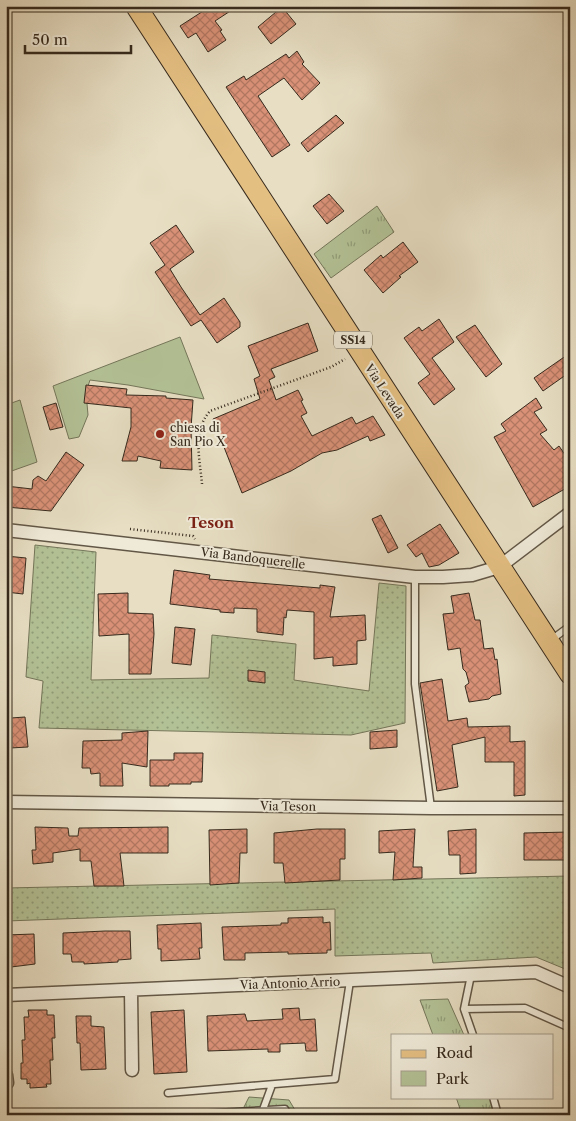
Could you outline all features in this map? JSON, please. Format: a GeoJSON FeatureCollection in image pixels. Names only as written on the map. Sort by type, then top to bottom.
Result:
{"type":"FeatureCollection","features":[{"type":"Feature","properties":{"kind":"main road","name":"Via Levada"},"geometry":{"type":"LineString","coordinates":[[136,6],[570,674]]}},
{"type":"Feature","properties":{"kind":"street"},"geometry":{"type":"LineString","coordinates":[[499,567],[570,513]]}},
{"type":"Feature","properties":{"kind":"street","name":"Via Bandoquerelle"},"geometry":{"type":"LineString","coordinates":[[6,530],[415,577],[472,575],[499,567]]}},
{"type":"Feature","properties":{"kind":"street","name":"Via Teson"},"geometry":{"type":"LineString","coordinates":[[6,802],[570,808]]}},
{"type":"Feature","properties":{"kind":"street","name":"Via Antonio Arrio"},"geometry":{"type":"LineString","coordinates":[[6,995],[536,972],[570,987]]}},
{"type":"Feature","properties":{"kind":"street"},"geometry":{"type":"LineString","coordinates":[[131,990],[132,1070]]}},
{"type":"Feature","properties":{"kind":"street"},"geometry":{"type":"LineString","coordinates":[[6,1075],[7,1082]]}},
{"type":"Feature","properties":{"kind":"lane"},"geometry":{"type":"LineString","coordinates":[[415,577],[415,684],[431,808]]}},
{"type":"Feature","properties":{"kind":"lane"},"geometry":{"type":"LineString","coordinates":[[548,642],[570,626]]}},
{"type":"Feature","properties":{"kind":"lane"},"geometry":{"type":"LineString","coordinates":[[471,975],[464,1009],[473,1034]]}},
{"type":"Feature","properties":{"kind":"lane"},"geometry":{"type":"LineString","coordinates":[[168,1093],[336,1080],[350,980]]}},
{"type":"Feature","properties":{"kind":"lane"},"geometry":{"type":"LineString","coordinates":[[464,1009],[526,1008],[570,1028]]}},
{"type":"Feature","properties":{"kind":"lane"},"geometry":{"type":"LineString","coordinates":[[262,1112],[272,1085]]}},
{"type":"Feature","properties":{"kind":"lane"},"geometry":{"type":"LineString","coordinates":[[493,1098],[498,1115]]}},
{"type":"Feature","properties":{"kind":"lane"},"geometry":{"type":"LineString","coordinates":[[182,1115],[262,1112],[285,1109],[288,1115]]}},
{"type":"Feature","properties":{"kind":"path"},"geometry":{"type":"LineString","coordinates":[[202,484],[198,446],[199,430],[205,416],[210,411],[331,367],[359,350]]}},
{"type":"Feature","properties":{"kind":"green space"},"geometry":{"type":"Polygon","coordinates":[[[377,206],[394,232],[331,278],[314,254],[377,206]]]}},
{"type":"Feature","properties":{"kind":"green space"},"geometry":{"type":"Polygon","coordinates":[[[180,337],[204,399],[90,380],[86,392],[88,415],[79,437],[69,439],[53,386],[180,337]]]}},
{"type":"Feature","properties":{"kind":"green space"},"geometry":{"type":"Polygon","coordinates":[[[20,400],[37,462],[6,473],[6,405],[20,400]]]}},
{"type":"Feature","properties":{"kind":"green space"},"geometry":{"type":"Polygon","coordinates":[[[35,545],[96,552],[91,680],[209,678],[212,635],[296,644],[294,680],[369,691],[379,583],[406,586],[405,723],[351,735],[39,728],[43,681],[26,677],[35,545]]]}},
{"type":"Feature","properties":{"kind":"green space"},"geometry":{"type":"Polygon","coordinates":[[[570,876],[570,971],[536,957],[433,963],[431,953],[335,956],[335,909],[6,921],[6,888],[570,876]]]}},
{"type":"Feature","properties":{"kind":"green space"},"geometry":{"type":"Polygon","coordinates":[[[448,999],[464,1034],[433,1034],[420,1000],[448,999]]]}},
{"type":"Feature","properties":{"kind":"green space"},"geometry":{"type":"Polygon","coordinates":[[[249,1097],[289,1100],[298,1115],[240,1115],[249,1097]]]}},
{"type":"Feature","properties":{"kind":"green space"},"geometry":{"type":"Polygon","coordinates":[[[456,1098],[492,1098],[500,1115],[462,1115],[456,1098]]]}},
{"type":"Feature","properties":{"kind":"building"},"geometry":{"type":"Polygon","coordinates":[[[211,6],[238,6],[215,21],[222,30],[220,31],[226,40],[208,52],[196,33],[188,38],[180,26],[211,6]]]}},
{"type":"Feature","properties":{"kind":"building"},"geometry":{"type":"Polygon","coordinates":[[[282,7],[296,24],[271,44],[258,27],[282,7]]]}},
{"type":"Feature","properties":{"kind":"building"},"geometry":{"type":"Polygon","coordinates":[[[297,51],[304,62],[302,64],[320,83],[302,100],[284,78],[258,96],[290,145],[272,157],[226,87],[244,76],[246,80],[286,54],[289,58],[297,51]]]}},
{"type":"Feature","properties":{"kind":"building"},"geometry":{"type":"Polygon","coordinates":[[[336,115],[344,123],[308,152],[301,143],[336,115]]]}},
{"type":"Feature","properties":{"kind":"building"},"geometry":{"type":"Polygon","coordinates":[[[329,194],[344,211],[327,224],[313,206],[329,194]]]}},
{"type":"Feature","properties":{"kind":"building"},"geometry":{"type":"Polygon","coordinates":[[[176,225],[194,252],[170,269],[181,287],[200,315],[224,298],[240,322],[240,327],[217,343],[201,320],[191,326],[155,272],[165,265],[150,243],[176,225]]]}},
{"type":"Feature","properties":{"kind":"building"},"geometry":{"type":"Polygon","coordinates":[[[403,242],[418,262],[399,276],[401,277],[383,293],[364,270],[381,255],[383,258],[403,242]]]}},
{"type":"Feature","properties":{"kind":"building"},"geometry":{"type":"Polygon","coordinates":[[[439,319],[454,342],[432,358],[455,389],[434,405],[418,383],[430,374],[404,338],[419,327],[422,331],[439,319]]]}},
{"type":"Feature","properties":{"kind":"building"},"geometry":{"type":"Polygon","coordinates":[[[308,323],[318,351],[271,369],[275,377],[269,380],[276,400],[298,390],[307,413],[301,416],[312,436],[352,417],[356,424],[373,416],[385,435],[370,441],[368,436],[337,450],[322,453],[291,471],[242,493],[213,419],[260,399],[254,379],[260,376],[248,346],[308,323]]]}},
{"type":"Feature","properties":{"kind":"building"},"geometry":{"type":"Polygon","coordinates":[[[475,325],[502,364],[486,377],[456,337],[475,325]]]}},
{"type":"Feature","properties":{"kind":"building"},"geometry":{"type":"Polygon","coordinates":[[[570,353],[570,372],[543,391],[534,378],[570,353]]]}},
{"type":"Feature","properties":{"kind":"building","name":"chiesa di San Pio X"},"geometry":{"type":"Polygon","coordinates":[[[86,385],[127,389],[126,395],[166,396],[166,398],[193,400],[191,428],[192,470],[160,468],[161,461],[138,456],[137,461],[122,461],[131,427],[131,408],[84,403],[86,385]]]}},
{"type":"Feature","properties":{"kind":"building"},"geometry":{"type":"Polygon","coordinates":[[[536,398],[542,408],[534,412],[547,430],[540,434],[554,450],[559,446],[570,462],[570,486],[533,507],[494,437],[506,431],[501,424],[536,398]]]}},
{"type":"Feature","properties":{"kind":"building"},"geometry":{"type":"Polygon","coordinates":[[[56,403],[63,427],[50,430],[43,407],[56,403]]]}},
{"type":"Feature","properties":{"kind":"building"},"geometry":{"type":"Polygon","coordinates":[[[66,452],[84,465],[51,511],[6,507],[6,486],[32,489],[33,480],[38,476],[46,481],[66,452]]]}},
{"type":"Feature","properties":{"kind":"building"},"geometry":{"type":"Polygon","coordinates":[[[381,515],[398,548],[388,553],[372,519],[381,515]]]}},
{"type":"Feature","properties":{"kind":"building"},"geometry":{"type":"Polygon","coordinates":[[[440,524],[459,553],[439,565],[429,567],[422,553],[416,557],[407,545],[440,524]]]}},
{"type":"Feature","properties":{"kind":"building"},"geometry":{"type":"Polygon","coordinates":[[[6,556],[26,558],[23,594],[6,592],[6,556]]]}},
{"type":"Feature","properties":{"kind":"building"},"geometry":{"type":"Polygon","coordinates":[[[174,570],[210,575],[209,579],[320,588],[320,585],[335,587],[330,617],[365,615],[366,640],[357,641],[357,664],[333,666],[333,657],[314,659],[314,612],[287,610],[286,618],[284,617],[283,635],[257,632],[257,609],[234,608],[234,613],[170,604],[174,570]]]}},
{"type":"Feature","properties":{"kind":"building"},"geometry":{"type":"Polygon","coordinates":[[[128,593],[128,613],[153,614],[154,634],[151,674],[129,674],[129,634],[99,636],[98,594],[128,593]]]}},
{"type":"Feature","properties":{"kind":"building"},"geometry":{"type":"Polygon","coordinates":[[[469,593],[475,620],[480,620],[484,649],[493,648],[495,660],[497,659],[501,694],[492,696],[489,699],[469,702],[465,686],[469,683],[466,672],[463,669],[460,648],[448,650],[443,614],[454,613],[451,596],[469,593]]]}},
{"type":"Feature","properties":{"kind":"building"},"geometry":{"type":"Polygon","coordinates":[[[175,627],[195,629],[191,665],[172,663],[175,627]]]}},
{"type":"Feature","properties":{"kind":"building"},"geometry":{"type":"Polygon","coordinates":[[[248,670],[265,672],[265,683],[248,681],[248,670]]]}},
{"type":"Feature","properties":{"kind":"building"},"geometry":{"type":"Polygon","coordinates":[[[442,679],[448,721],[467,718],[468,727],[510,726],[510,742],[525,741],[525,795],[514,796],[514,762],[485,762],[485,737],[452,745],[458,787],[437,791],[420,683],[442,679]]]}},
{"type":"Feature","properties":{"kind":"building"},"geometry":{"type":"Polygon","coordinates":[[[25,717],[28,747],[10,748],[11,718],[25,717]]]}},
{"type":"Feature","properties":{"kind":"building"},"geometry":{"type":"Polygon","coordinates":[[[397,730],[397,747],[370,749],[370,732],[397,730]]]}},
{"type":"Feature","properties":{"kind":"building"},"geometry":{"type":"Polygon","coordinates":[[[148,731],[147,767],[122,763],[123,786],[100,786],[100,773],[91,774],[90,768],[82,768],[83,741],[122,740],[122,733],[148,731]]]}},
{"type":"Feature","properties":{"kind":"building"},"geometry":{"type":"Polygon","coordinates":[[[174,753],[203,753],[202,782],[150,786],[150,760],[174,760],[174,753]]]}},
{"type":"Feature","properties":{"kind":"building"},"geometry":{"type":"Polygon","coordinates":[[[35,827],[68,828],[69,836],[78,836],[79,828],[168,827],[168,853],[120,853],[124,886],[94,886],[91,861],[80,861],[80,849],[53,853],[53,862],[33,864],[32,850],[36,850],[35,827]]]}},
{"type":"Feature","properties":{"kind":"building"},"geometry":{"type":"Polygon","coordinates":[[[247,829],[247,853],[240,853],[239,883],[210,885],[209,830],[247,829]]]}},
{"type":"Feature","properties":{"kind":"building"},"geometry":{"type":"Polygon","coordinates":[[[317,829],[345,829],[345,859],[340,859],[340,880],[285,883],[283,863],[274,863],[274,833],[317,829]]]}},
{"type":"Feature","properties":{"kind":"building"},"geometry":{"type":"Polygon","coordinates":[[[415,829],[413,867],[422,867],[422,878],[393,880],[395,852],[379,853],[379,831],[415,829]]]}},
{"type":"Feature","properties":{"kind":"building"},"geometry":{"type":"Polygon","coordinates":[[[476,829],[476,873],[460,874],[460,855],[449,855],[448,831],[476,829]]]}},
{"type":"Feature","properties":{"kind":"building"},"geometry":{"type":"Polygon","coordinates":[[[570,832],[570,860],[524,860],[524,833],[570,832]]]}},
{"type":"Feature","properties":{"kind":"building"},"geometry":{"type":"Polygon","coordinates":[[[323,917],[323,923],[330,922],[331,950],[327,950],[327,953],[245,953],[245,960],[224,960],[222,927],[281,925],[281,923],[288,923],[288,918],[323,917]]]}},
{"type":"Feature","properties":{"kind":"building"},"geometry":{"type":"Polygon","coordinates":[[[201,923],[202,948],[199,948],[200,959],[161,961],[161,949],[158,949],[157,925],[201,923]]]}},
{"type":"Feature","properties":{"kind":"building"},"geometry":{"type":"Polygon","coordinates":[[[130,931],[131,959],[118,960],[118,962],[84,964],[84,962],[72,962],[71,954],[63,954],[63,933],[130,931]]]}},
{"type":"Feature","properties":{"kind":"building"},"geometry":{"type":"Polygon","coordinates":[[[34,934],[35,964],[11,967],[10,962],[6,962],[6,935],[34,934]]]}},
{"type":"Feature","properties":{"kind":"building"},"geometry":{"type":"Polygon","coordinates":[[[299,1008],[300,1020],[315,1019],[317,1051],[306,1051],[305,1043],[280,1044],[280,1052],[268,1052],[268,1049],[208,1051],[207,1016],[245,1014],[247,1021],[283,1019],[282,1009],[299,1008]]]}},
{"type":"Feature","properties":{"kind":"building"},"geometry":{"type":"Polygon","coordinates":[[[28,1010],[47,1010],[47,1015],[54,1015],[55,1038],[52,1038],[53,1060],[50,1060],[51,1084],[46,1084],[47,1087],[30,1088],[30,1083],[27,1084],[27,1079],[21,1079],[21,1063],[23,1063],[22,1040],[25,1040],[24,1017],[29,1017],[28,1010]]]}},
{"type":"Feature","properties":{"kind":"building"},"geometry":{"type":"Polygon","coordinates":[[[184,1010],[187,1072],[154,1074],[151,1012],[184,1010]]]}},
{"type":"Feature","properties":{"kind":"building"},"geometry":{"type":"Polygon","coordinates":[[[76,1016],[91,1016],[91,1026],[104,1027],[106,1069],[81,1070],[76,1016]]]}},
{"type":"Feature","properties":{"kind":"place","name":"chiesa di San Pio X"},"geometry":{"type":"Point","coordinates":[160,434]}},
{"type":"Feature","properties":{"kind":"district","name":"Teson"},"geometry":{"type":"Point","coordinates":[211,522]}}]}
